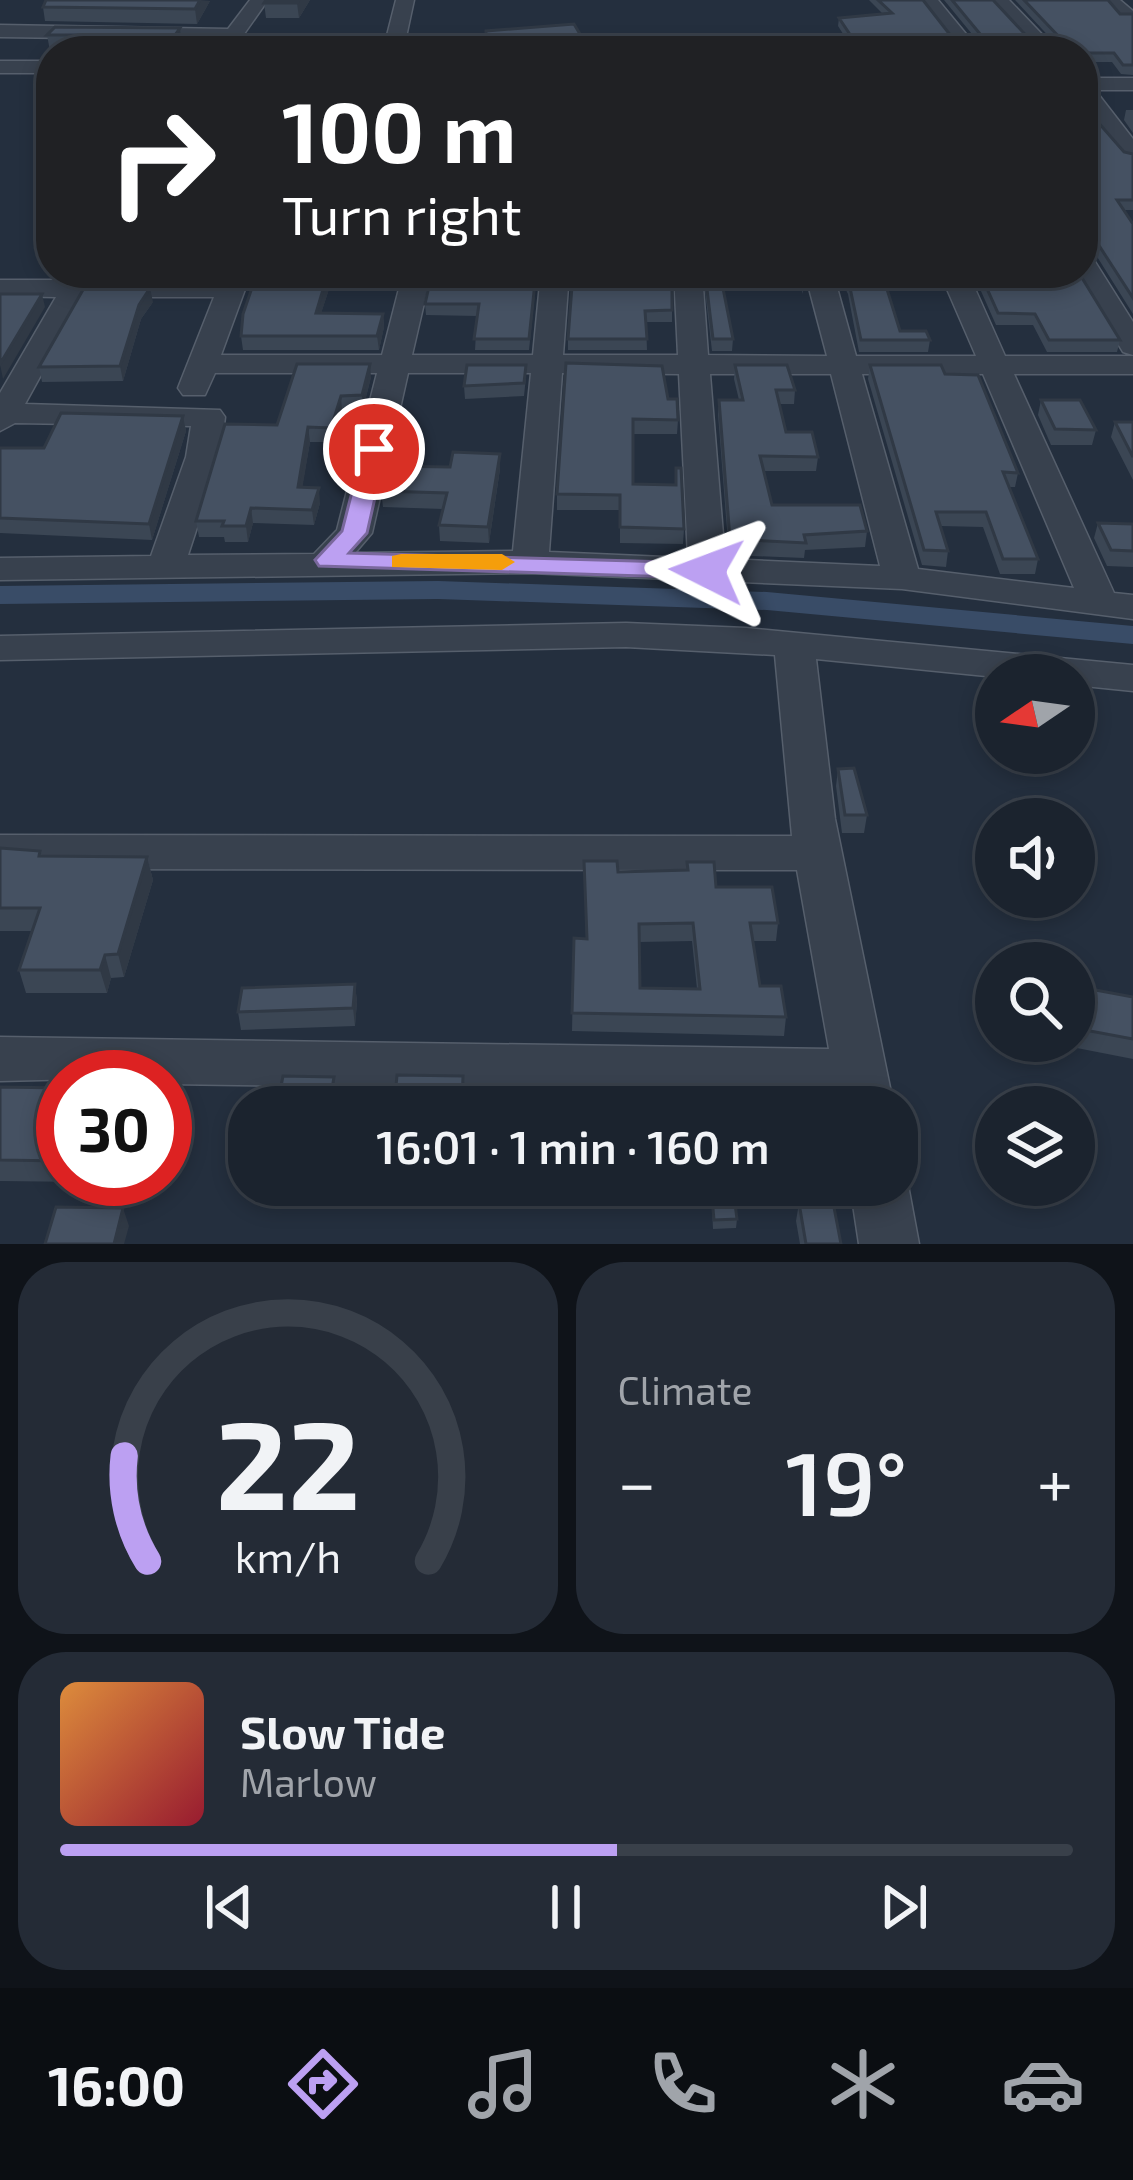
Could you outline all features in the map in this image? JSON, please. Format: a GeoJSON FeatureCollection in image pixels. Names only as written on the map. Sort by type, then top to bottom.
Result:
{"type":"FeatureCollection","features":[{"type":"Feature","properties":{"kind":"street"},"geometry":{"type":"LineString","coordinates":[[397,36],[405,0]]}},
{"type":"Feature","properties":{"kind":"street"},"geometry":{"type":"LineString","coordinates":[[929,0],[958,36]]}},
{"type":"Feature","properties":{"kind":"street"},"geometry":{"type":"LineString","coordinates":[[999,0],[1034,36]]}},
{"type":"Feature","properties":{"kind":"street"},"geometry":{"type":"LineString","coordinates":[[1109,0],[1127,15]]}},
{"type":"Feature","properties":{"kind":"street"},"geometry":{"type":"LineString","coordinates":[[0,32],[68,15],[254,8]]}},
{"type":"Feature","properties":{"kind":"street"},"geometry":{"type":"LineString","coordinates":[[233,36],[254,8]]}},
{"type":"Feature","properties":{"kind":"street"},"geometry":{"type":"LineString","coordinates":[[53,22],[170,36]]}},
{"type":"Feature","properties":{"kind":"street"},"geometry":{"type":"LineString","coordinates":[[50,36],[53,22]]}},
{"type":"Feature","properties":{"kind":"street"},"geometry":{"type":"LineString","coordinates":[[0,56],[36,59]]}},
{"type":"Feature","properties":{"kind":"street"},"geometry":{"type":"LineString","coordinates":[[3,79],[36,64]]}},
{"type":"Feature","properties":{"kind":"street"},"geometry":{"type":"LineString","coordinates":[[3,79],[36,79]]}},
{"type":"Feature","properties":{"kind":"street"},"geometry":{"type":"LineString","coordinates":[[1098,81],[1133,80]]}},
{"type":"Feature","properties":{"kind":"street"},"geometry":{"type":"LineString","coordinates":[[1098,104],[1133,154]]}},
{"type":"Feature","properties":{"kind":"street"},"geometry":{"type":"LineString","coordinates":[[0,288],[36,285]]}},
{"type":"Feature","properties":{"kind":"street"},"geometry":{"type":"LineString","coordinates":[[1098,287],[1133,346]]}},
{"type":"Feature","properties":{"kind":"street"},"geometry":{"type":"LineString","coordinates":[[1,416],[75,288]]}},
{"type":"Feature","properties":{"kind":"street"},"geometry":{"type":"LineString","coordinates":[[183,415],[231,288]]}},
{"type":"Feature","properties":{"kind":"street"},"geometry":{"type":"LineString","coordinates":[[328,560],[354,533],[413,288]]}},
{"type":"Feature","properties":{"kind":"street"},"geometry":{"type":"LineString","coordinates":[[530,562],[554,288]]}},
{"type":"Feature","properties":{"kind":"street"},"geometry":{"type":"LineString","coordinates":[[689,288],[707,571]]}},
{"type":"Feature","properties":{"kind":"street"},"geometry":{"type":"LineString","coordinates":[[823,288],[902,578]]}},
{"type":"Feature","properties":{"kind":"street"},"geometry":{"type":"LineString","coordinates":[[962,288],[1117,606]]}},
{"type":"Feature","properties":{"kind":"street"},"geometry":{"type":"LineString","coordinates":[[204,364],[1133,365]]}},
{"type":"Feature","properties":{"kind":"street"},"geometry":{"type":"LineString","coordinates":[[1,416],[208,417],[203,457],[166,565]]}},
{"type":"Feature","properties":{"kind":"street"},"geometry":{"type":"LineString","coordinates":[[0,569],[328,560],[530,562],[902,578],[1117,606]]}},
{"type":"Feature","properties":{"kind":"street"},"geometry":{"type":"LineString","coordinates":[[0,648],[626,635],[795,645],[1133,678]]}},
{"type":"Feature","properties":{"kind":"street"},"geometry":{"type":"LineString","coordinates":[[795,645],[796,722],[816,853],[862,1086]]}},
{"type":"Feature","properties":{"kind":"street"},"geometry":{"type":"LineString","coordinates":[[0,852],[816,853]]}},
{"type":"Feature","properties":{"kind":"street"},"geometry":{"type":"LineString","coordinates":[[0,1059],[777,1086]]}},
{"type":"Feature","properties":{"kind":"street"},"geometry":{"type":"LineString","coordinates":[[883,1206],[889,1244]]}},
{"type":"Feature","properties":{"kind":"building"},"geometry":{"type":"Polygon","coordinates":[[[46,0],[200,0],[195,9],[43,7],[46,0]]]}},
{"type":"Feature","properties":{"kind":"building"},"geometry":{"type":"Polygon","coordinates":[[[266,0],[299,0],[264,3],[266,0]]]}},
{"type":"Feature","properties":{"kind":"building"},"geometry":{"type":"Polygon","coordinates":[[[878,0],[923,0],[951,36],[851,36],[839,18],[892,13],[878,0]]]}},
{"type":"Feature","properties":{"kind":"building"},"geometry":{"type":"Polygon","coordinates":[[[952,0],[993,0],[1027,36],[982,36],[952,0]]]}},
{"type":"Feature","properties":{"kind":"building"},"geometry":{"type":"Polygon","coordinates":[[[1024,0],[1108,0],[1120,14],[1133,14],[1133,65],[1123,65],[1114,53],[1098,53],[1098,36],[1058,36],[1024,0]]]}},
{"type":"Feature","properties":{"kind":"building"},"geometry":{"type":"Polygon","coordinates":[[[574,24],[584,36],[486,36],[486,31],[574,24]]]}},
{"type":"Feature","properties":{"kind":"building"},"geometry":{"type":"Polygon","coordinates":[[[55,27],[180,28],[175,35],[47,35],[55,27]]]}},
{"type":"Feature","properties":{"kind":"building"},"geometry":{"type":"Polygon","coordinates":[[[1098,122],[1124,152],[1133,154],[1133,200],[1117,200],[1133,224],[1133,298],[1098,244],[1098,122]]]}},
{"type":"Feature","properties":{"kind":"building"},"geometry":{"type":"Polygon","coordinates":[[[84,288],[150,288],[139,305],[120,366],[39,367],[84,288]]]}},
{"type":"Feature","properties":{"kind":"building"},"geometry":{"type":"Polygon","coordinates":[[[252,288],[324,288],[316,313],[383,314],[377,336],[241,336],[252,288]]]}},
{"type":"Feature","properties":{"kind":"building"},"geometry":{"type":"Polygon","coordinates":[[[429,288],[534,288],[529,339],[474,339],[479,304],[425,304],[429,288]]]}},
{"type":"Feature","properties":{"kind":"building"},"geometry":{"type":"Polygon","coordinates":[[[572,288],[672,288],[672,310],[645,311],[647,339],[568,339],[572,288]]]}},
{"type":"Feature","properties":{"kind":"building"},"geometry":{"type":"Polygon","coordinates":[[[707,288],[723,288],[733,339],[713,339],[707,288]]]}},
{"type":"Feature","properties":{"kind":"building"},"geometry":{"type":"Polygon","coordinates":[[[850,288],[887,288],[900,331],[926,331],[930,340],[861,340],[850,288]]]}},
{"type":"Feature","properties":{"kind":"building"},"geometry":{"type":"Polygon","coordinates":[[[987,288],[1088,288],[1120,340],[1049,340],[1035,314],[998,313],[987,288]]]}},
{"type":"Feature","properties":{"kind":"building"},"geometry":{"type":"Polygon","coordinates":[[[0,294],[42,294],[0,364],[0,294]]]}},
{"type":"Feature","properties":{"kind":"building"},"geometry":{"type":"Polygon","coordinates":[[[566,363],[662,366],[668,399],[677,399],[678,420],[633,419],[633,484],[676,485],[676,468],[681,468],[684,529],[620,527],[620,495],[557,494],[566,363]]]}},
{"type":"Feature","properties":{"kind":"building"},"geometry":{"type":"Polygon","coordinates":[[[297,364],[370,364],[362,395],[341,396],[331,428],[308,427],[298,487],[319,488],[312,510],[251,508],[246,526],[196,521],[225,424],[277,425],[297,364]]]}},
{"type":"Feature","properties":{"kind":"building"},"geometry":{"type":"Polygon","coordinates":[[[467,365],[526,365],[524,383],[464,386],[467,365]]]}},
{"type":"Feature","properties":{"kind":"building"},"geometry":{"type":"Polygon","coordinates":[[[735,365],[787,365],[795,390],[776,390],[786,432],[812,432],[818,457],[760,456],[772,505],[860,505],[867,531],[804,535],[806,543],[730,539],[719,400],[743,400],[735,365]]]}},
{"type":"Feature","properties":{"kind":"building"},"geometry":{"type":"Polygon","coordinates":[[[870,365],[941,365],[945,374],[978,375],[1018,473],[1003,472],[1038,559],[1003,559],[986,512],[936,512],[948,551],[924,550],[870,365]]]}},
{"type":"Feature","properties":{"kind":"building"},"geometry":{"type":"Polygon","coordinates":[[[1041,400],[1080,400],[1096,430],[1055,429],[1041,400]]]}},
{"type":"Feature","properties":{"kind":"building"},"geometry":{"type":"Polygon","coordinates":[[[61,413],[183,416],[149,524],[0,518],[0,448],[44,448],[61,413]]]}},
{"type":"Feature","properties":{"kind":"building"},"geometry":{"type":"Polygon","coordinates":[[[1115,422],[1133,422],[1133,457],[1115,422]]]}},
{"type":"Feature","properties":{"kind":"building"},"geometry":{"type":"Polygon","coordinates":[[[453,452],[500,454],[488,527],[439,525],[447,493],[381,491],[387,466],[450,467],[453,452]]]}},
{"type":"Feature","properties":{"kind":"building"},"geometry":{"type":"Polygon","coordinates":[[[1098,523],[1133,524],[1133,551],[1111,550],[1098,523]]]}},
{"type":"Feature","properties":{"kind":"building"},"geometry":{"type":"Polygon","coordinates":[[[854,768],[867,815],[845,815],[838,769],[854,768]]]}},
{"type":"Feature","properties":{"kind":"building"},"geometry":{"type":"Polygon","coordinates":[[[0,848],[40,851],[39,856],[147,857],[118,954],[105,955],[100,970],[19,970],[40,908],[0,908],[0,848]]]}},
{"type":"Feature","properties":{"kind":"building"},"geometry":{"type":"Polygon","coordinates":[[[584,861],[617,861],[618,872],[688,870],[687,862],[714,862],[716,887],[772,887],[778,923],[750,923],[760,986],[781,986],[786,1017],[572,1013],[574,938],[587,939],[584,861]],[[693,923],[639,924],[640,988],[700,989],[693,923]]]}},
{"type":"Feature","properties":{"kind":"building"},"geometry":{"type":"Polygon","coordinates":[[[355,984],[353,1008],[238,1012],[242,988],[355,984]]]}},
{"type":"Feature","properties":{"kind":"building"},"geometry":{"type":"Polygon","coordinates":[[[1095,990],[1133,997],[1133,1039],[1095,1032],[1095,990]]]}},
{"type":"Feature","properties":{"kind":"building"},"geometry":{"type":"Polygon","coordinates":[[[397,1075],[463,1076],[463,1086],[396,1086],[397,1075]]]}},
{"type":"Feature","properties":{"kind":"building"},"geometry":{"type":"Polygon","coordinates":[[[283,1076],[334,1077],[332,1086],[281,1086],[283,1076]]]}},
{"type":"Feature","properties":{"kind":"building"},"geometry":{"type":"Polygon","coordinates":[[[0,1087],[36,1088],[36,1161],[0,1160],[0,1087]]]}},
{"type":"Feature","properties":{"kind":"building"},"geometry":{"type":"Polygon","coordinates":[[[713,1206],[735,1206],[737,1219],[714,1220],[713,1206]]]}},
{"type":"Feature","properties":{"kind":"building"},"geometry":{"type":"Polygon","coordinates":[[[800,1206],[834,1206],[841,1244],[806,1244],[800,1206]]]}},
{"type":"Feature","properties":{"kind":"building"},"geometry":{"type":"Polygon","coordinates":[[[56,1207],[123,1208],[114,1244],[45,1244],[56,1207]]]}},
{"type":"Feature","properties":{"kind":"waterway"},"geometry":{"type":"LineString","coordinates":[[0,595],[438,590],[767,601],[1133,635]]}},
{"type":"Feature","properties":{"kind":"slow traffic"},"geometry":{"type":"LineString","coordinates":[[401,562],[502,562]]}},
{"type":"Feature","properties":{"kind":"route"},"geometry":{"type":"LineString","coordinates":[[374,449],[354,533],[328,560],[530,562],[707,571]]}}]}
